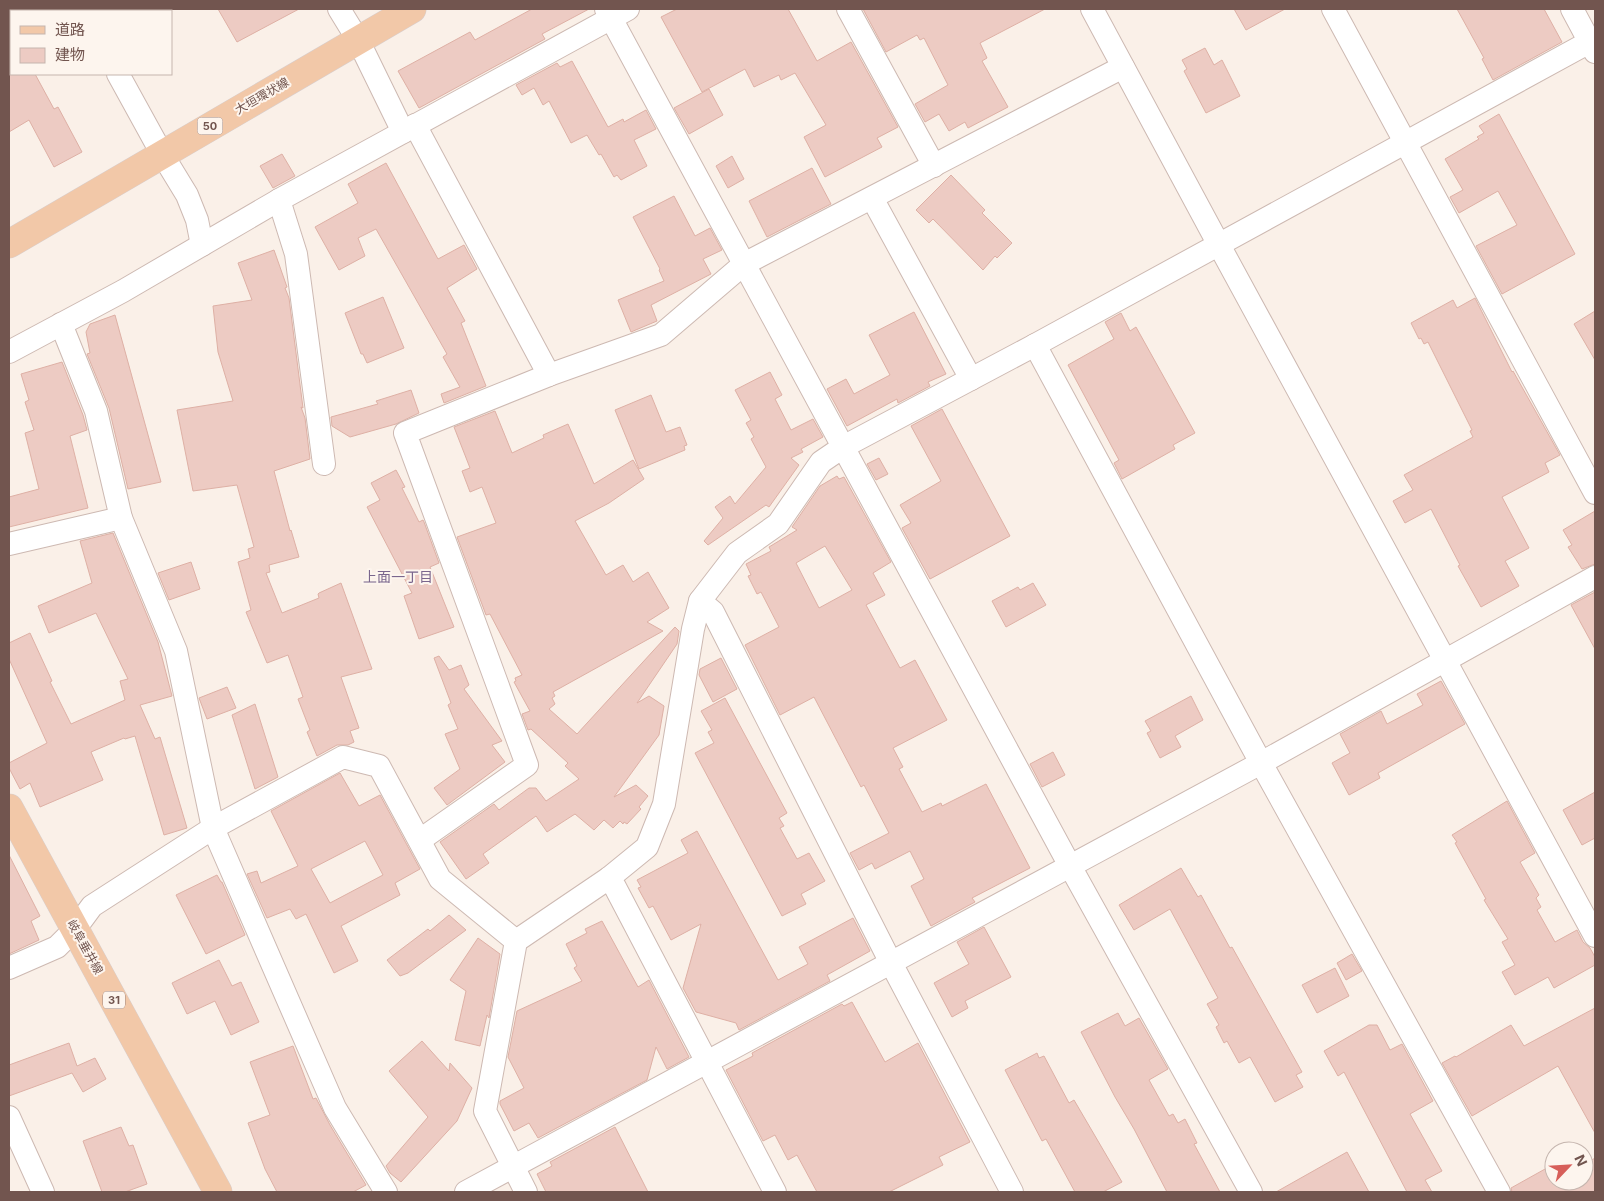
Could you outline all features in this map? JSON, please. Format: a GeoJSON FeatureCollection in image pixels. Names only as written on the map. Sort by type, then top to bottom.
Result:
{"type":"FeatureCollection","features":[{"type":"Feature","properties":{"kind":"main road","name":"大垣環状線"},"geometry":{"type":"LineString","coordinates":[[9,244],[412,9]]}},
{"type":"Feature","properties":{"kind":"main road","name":"岐阜垂井線"},"geometry":{"type":"LineString","coordinates":[[9,808],[218,1192]]}},
{"type":"Feature","properties":{"kind":"street"},"geometry":{"type":"LineString","coordinates":[[339,9],[549,375]]}},
{"type":"Feature","properties":{"kind":"street"},"geometry":{"type":"LineString","coordinates":[[848,9],[934,166]]}},
{"type":"Feature","properties":{"kind":"street"},"geometry":{"type":"LineString","coordinates":[[1092,9],[1595,936]]}},
{"type":"Feature","properties":{"kind":"street"},"geometry":{"type":"LineString","coordinates":[[1332,9],[1595,493]]}},
{"type":"Feature","properties":{"kind":"street"},"geometry":{"type":"LineString","coordinates":[[526,1192],[485,1111],[516,941],[609,878],[647,847],[664,804],[693,629],[700,601],[737,552],[778,524],[821,462],[843,447],[970,378],[1036,346],[1405,144],[1593,44],[1572,9]]}},
{"type":"Feature","properties":{"kind":"street"},"geometry":{"type":"LineString","coordinates":[[11,346],[62,324],[123,291],[279,200],[409,129],[615,12],[744,264],[1070,866],[1251,1192]]}},
{"type":"Feature","properties":{"kind":"street"},"geometry":{"type":"LineString","coordinates":[[420,840],[527,766],[405,433],[549,375],[661,335],[744,264],[1123,67]]}},
{"type":"Feature","properties":{"kind":"street"},"geometry":{"type":"LineString","coordinates":[[119,75],[187,195],[197,220],[202,245]]}},
{"type":"Feature","properties":{"kind":"street"},"geometry":{"type":"LineString","coordinates":[[872,198],[970,378]]}},
{"type":"Feature","properties":{"kind":"street"},"geometry":{"type":"LineString","coordinates":[[279,200],[296,254],[324,464]]}},
{"type":"Feature","properties":{"kind":"street"},"geometry":{"type":"LineString","coordinates":[[62,324],[96,410],[121,518],[176,651],[213,828],[335,1108],[386,1192]]}},
{"type":"Feature","properties":{"kind":"street"},"geometry":{"type":"LineString","coordinates":[[1036,346],[1261,763],[1499,1192]]}},
{"type":"Feature","properties":{"kind":"street"},"geometry":{"type":"LineString","coordinates":[[9,544],[121,518]]}},
{"type":"Feature","properties":{"kind":"street"},"geometry":{"type":"LineString","coordinates":[[466,1192],[1261,763],[1595,577]]}},
{"type":"Feature","properties":{"kind":"street"},"geometry":{"type":"LineString","coordinates":[[700,601],[713,612],[891,963],[1012,1192]]}},
{"type":"Feature","properties":{"kind":"street"},"geometry":{"type":"LineString","coordinates":[[9,968],[57,947],[92,906],[213,828],[343,757],[379,766],[440,879],[516,941]]}},
{"type":"Feature","properties":{"kind":"street"},"geometry":{"type":"LineString","coordinates":[[609,878],[615,886],[775,1192]]}},
{"type":"Feature","properties":{"kind":"street"},"geometry":{"type":"LineString","coordinates":[[9,1117],[43,1192]]}},
{"type":"Feature","properties":{"kind":"building"},"geometry":{"type":"Polygon","coordinates":[[[218,9],[299,9],[237,42],[218,9]]]}},
{"type":"Feature","properties":{"kind":"building"},"geometry":{"type":"Polygon","coordinates":[[[532,9],[589,9],[542,34],[545,39],[419,108],[398,71],[470,32],[475,40],[532,9]]]}},
{"type":"Feature","properties":{"kind":"building"},"geometry":{"type":"Polygon","coordinates":[[[677,9],[788,9],[817,61],[851,42],[898,127],[877,138],[882,147],[825,177],[804,137],[826,125],[795,73],[781,80],[779,75],[754,87],[745,69],[702,92],[661,17],[677,9]]]}},
{"type":"Feature","properties":{"kind":"building"},"geometry":{"type":"Polygon","coordinates":[[[863,9],[1045,9],[980,43],[987,58],[982,61],[1008,107],[968,128],[965,122],[949,131],[939,114],[925,122],[915,104],[948,85],[924,38],[920,40],[917,35],[886,52],[863,9]]]}},
{"type":"Feature","properties":{"kind":"building"},"geometry":{"type":"Polygon","coordinates":[[[1234,9],[1285,9],[1246,30],[1234,9]]]}},
{"type":"Feature","properties":{"kind":"building"},"geometry":{"type":"Polygon","coordinates":[[[1457,9],[1544,9],[1562,42],[1493,80],[1482,59],[1484,58],[1457,9]]]}},
{"type":"Feature","properties":{"kind":"building"},"geometry":{"type":"Polygon","coordinates":[[[1205,48],[1214,65],[1222,60],[1240,96],[1206,113],[1184,71],[1187,69],[1182,60],[1205,48]]]}},
{"type":"Feature","properties":{"kind":"building"},"geometry":{"type":"Polygon","coordinates":[[[572,61],[608,127],[623,119],[624,122],[646,110],[656,129],[634,140],[647,166],[621,180],[617,175],[614,177],[601,154],[599,155],[587,135],[571,143],[549,101],[543,105],[534,88],[522,95],[516,85],[557,63],[560,67],[572,61]]]}},
{"type":"Feature","properties":{"kind":"building"},"geometry":{"type":"Polygon","coordinates":[[[9,74],[36,75],[54,109],[58,107],[82,152],[54,167],[29,120],[9,132],[9,74]]]}},
{"type":"Feature","properties":{"kind":"building"},"geometry":{"type":"Polygon","coordinates":[[[709,89],[723,115],[689,134],[674,108],[709,89]]]}},
{"type":"Feature","properties":{"kind":"building"},"geometry":{"type":"Polygon","coordinates":[[[1499,114],[1575,254],[1502,294],[1476,246],[1517,225],[1498,191],[1459,213],[1450,197],[1463,190],[1445,159],[1479,139],[1477,137],[1484,133],[1479,126],[1499,114]]]}},
{"type":"Feature","properties":{"kind":"building"},"geometry":{"type":"Polygon","coordinates":[[[282,154],[295,176],[273,188],[260,166],[282,154]]]}},
{"type":"Feature","properties":{"kind":"building"},"geometry":{"type":"Polygon","coordinates":[[[732,156],[744,179],[728,188],[716,166],[732,156]]]}},
{"type":"Feature","properties":{"kind":"building"},"geometry":{"type":"Polygon","coordinates":[[[386,163],[438,259],[464,245],[477,269],[447,288],[465,321],[461,323],[486,386],[444,403],[441,394],[460,387],[443,357],[447,354],[376,229],[358,238],[365,256],[339,270],[315,227],[358,203],[348,184],[386,163]]]}},
{"type":"Feature","properties":{"kind":"building"},"geometry":{"type":"Polygon","coordinates":[[[812,168],[831,204],[767,237],[749,201],[812,168]]]}},
{"type":"Feature","properties":{"kind":"building"},"geometry":{"type":"Polygon","coordinates":[[[951,175],[985,210],[982,213],[1012,243],[997,258],[995,256],[983,270],[933,219],[929,223],[916,210],[951,175]]]}},
{"type":"Feature","properties":{"kind":"building"},"geometry":{"type":"Polygon","coordinates":[[[674,196],[695,236],[710,228],[722,250],[703,259],[711,274],[651,305],[657,321],[631,332],[618,300],[664,281],[660,269],[633,217],[674,196]]]}},
{"type":"Feature","properties":{"kind":"building"},"geometry":{"type":"Polygon","coordinates":[[[274,250],[289,298],[303,408],[301,407],[305,418],[310,459],[274,471],[299,557],[269,565],[270,572],[266,573],[282,613],[319,598],[319,593],[341,583],[372,669],[341,677],[359,728],[350,731],[354,742],[348,745],[337,745],[317,756],[307,732],[310,730],[298,699],[303,697],[288,655],[267,663],[246,612],[251,610],[238,562],[250,558],[248,549],[254,547],[237,485],[193,491],[177,410],[233,401],[218,352],[213,306],[252,300],[238,263],[274,250]]]}},
{"type":"Feature","properties":{"kind":"building"},"geometry":{"type":"Polygon","coordinates":[[[383,297],[404,348],[367,363],[363,354],[361,354],[345,313],[383,297]]]}},
{"type":"Feature","properties":{"kind":"building"},"geometry":{"type":"Polygon","coordinates":[[[1475,298],[1512,372],[1560,455],[1545,463],[1549,472],[1502,497],[1529,548],[1505,561],[1519,586],[1481,607],[1458,566],[1460,565],[1431,509],[1405,523],[1393,501],[1413,490],[1404,475],[1473,437],[1470,431],[1472,430],[1428,342],[1424,344],[1421,338],[1419,339],[1411,323],[1453,300],[1457,308],[1475,298]]]}},
{"type":"Feature","properties":{"kind":"building"},"geometry":{"type":"Polygon","coordinates":[[[1595,311],[1595,360],[1574,324],[1595,311]]]}},
{"type":"Feature","properties":{"kind":"building"},"geometry":{"type":"Polygon","coordinates":[[[914,312],[946,374],[928,382],[930,386],[898,403],[897,399],[847,426],[827,389],[846,379],[854,394],[890,375],[869,335],[914,312]]]}},
{"type":"Feature","properties":{"kind":"building"},"geometry":{"type":"Polygon","coordinates":[[[1121,313],[1130,331],[1136,327],[1195,433],[1173,445],[1175,449],[1122,479],[1114,463],[1119,460],[1068,365],[1114,339],[1105,322],[1121,313]]]}},
{"type":"Feature","properties":{"kind":"building"},"geometry":{"type":"Polygon","coordinates":[[[115,315],[161,482],[128,489],[109,408],[87,354],[90,353],[86,332],[90,324],[115,315]]]}},
{"type":"Feature","properties":{"kind":"building"},"geometry":{"type":"Polygon","coordinates":[[[62,362],[87,430],[70,436],[88,508],[9,527],[9,497],[39,489],[25,433],[34,430],[25,402],[29,400],[21,374],[62,362]]]}},
{"type":"Feature","properties":{"kind":"building"},"geometry":{"type":"Polygon","coordinates":[[[770,372],[782,395],[775,399],[791,430],[813,419],[823,437],[801,449],[803,452],[791,458],[799,465],[769,507],[766,505],[708,545],[704,541],[723,518],[715,507],[730,496],[735,504],[766,467],[751,439],[754,437],[746,423],[751,420],[735,390],[770,372]]]}},
{"type":"Feature","properties":{"kind":"building"},"geometry":{"type":"Polygon","coordinates":[[[411,390],[419,413],[396,424],[350,437],[332,426],[331,417],[378,404],[376,401],[411,390]]]}},
{"type":"Feature","properties":{"kind":"building"},"geometry":{"type":"Polygon","coordinates":[[[651,395],[666,432],[680,427],[687,445],[684,446],[685,450],[639,469],[615,410],[651,395]]]}},
{"type":"Feature","properties":{"kind":"building"},"geometry":{"type":"Polygon","coordinates":[[[942,409],[1010,536],[930,579],[902,528],[911,523],[900,505],[941,481],[911,426],[942,409]]]}},
{"type":"Feature","properties":{"kind":"building"},"geometry":{"type":"Polygon","coordinates":[[[495,411],[512,453],[544,438],[543,435],[568,424],[594,484],[633,460],[644,479],[609,503],[575,521],[606,575],[623,565],[633,582],[648,572],[669,608],[647,622],[663,631],[553,692],[555,696],[552,698],[555,704],[549,709],[577,734],[675,627],[679,631],[677,644],[637,703],[649,696],[664,706],[659,735],[614,797],[636,785],[648,796],[639,807],[641,809],[627,824],[624,822],[623,824],[620,821],[613,828],[604,820],[594,830],[575,814],[547,832],[536,816],[483,854],[489,863],[466,879],[440,842],[494,804],[499,810],[529,788],[536,788],[546,801],[579,779],[565,766],[568,763],[531,729],[528,730],[522,714],[530,711],[514,682],[516,681],[515,678],[522,675],[490,614],[486,615],[457,537],[496,523],[482,487],[470,492],[462,471],[470,468],[454,427],[495,411]]]}},
{"type":"Feature","properties":{"kind":"building"},"geometry":{"type":"Polygon","coordinates":[[[879,458],[888,474],[876,480],[867,464],[879,458]]]}},
{"type":"Feature","properties":{"kind":"building"},"geometry":{"type":"Polygon","coordinates":[[[396,470],[405,487],[402,488],[419,522],[423,520],[424,522],[439,563],[430,567],[454,627],[419,639],[404,596],[412,593],[367,507],[380,500],[371,483],[396,470]]]}},
{"type":"Feature","properties":{"kind":"building"},"geometry":{"type":"Polygon","coordinates":[[[837,476],[839,479],[844,477],[891,562],[873,573],[885,595],[866,605],[900,668],[915,660],[947,720],[893,748],[903,767],[899,769],[922,812],[941,803],[942,806],[986,784],[1030,868],[972,898],[975,902],[931,926],[911,886],[924,879],[910,851],[875,869],[872,863],[859,870],[850,853],[889,833],[864,785],[861,787],[814,697],[780,715],[745,645],[779,627],[761,592],[757,594],[748,576],[751,575],[746,564],[771,551],[769,547],[797,530],[792,527],[820,486],[837,476]],[[825,546],[796,563],[819,608],[852,590],[825,546]]]}},
{"type":"Feature","properties":{"kind":"building"},"geometry":{"type":"Polygon","coordinates":[[[1595,511],[1595,564],[1582,569],[1568,547],[1572,545],[1563,530],[1595,511]]]}},
{"type":"Feature","properties":{"kind":"building"},"geometry":{"type":"Polygon","coordinates":[[[113,533],[158,642],[172,696],[140,705],[155,739],[160,737],[187,828],[164,835],[135,736],[124,738],[91,752],[103,780],[40,807],[30,783],[20,789],[9,768],[9,763],[47,743],[9,659],[9,643],[30,633],[52,681],[50,682],[71,724],[125,700],[120,681],[128,679],[96,613],[49,633],[38,606],[92,583],[80,541],[113,533]]]}},
{"type":"Feature","properties":{"kind":"building"},"geometry":{"type":"Polygon","coordinates":[[[191,562],[200,589],[169,600],[158,573],[191,562]]]}},
{"type":"Feature","properties":{"kind":"building"},"geometry":{"type":"Polygon","coordinates":[[[1033,583],[1046,605],[1006,627],[992,601],[1018,587],[1020,590],[1033,583]]]}},
{"type":"Feature","properties":{"kind":"building"},"geometry":{"type":"Polygon","coordinates":[[[1595,592],[1595,649],[1571,605],[1595,592]]]}},
{"type":"Feature","properties":{"kind":"building"},"geometry":{"type":"Polygon","coordinates":[[[439,656],[449,670],[461,665],[469,685],[464,689],[502,741],[492,745],[505,762],[447,805],[434,788],[460,769],[445,734],[458,729],[448,705],[451,703],[434,658],[439,656]]]}},
{"type":"Feature","properties":{"kind":"building"},"geometry":{"type":"Polygon","coordinates":[[[721,658],[737,689],[713,702],[699,675],[700,669],[721,658]]]}},
{"type":"Feature","properties":{"kind":"building"},"geometry":{"type":"Polygon","coordinates":[[[1441,681],[1465,724],[1378,773],[1380,778],[1349,795],[1332,763],[1350,753],[1340,734],[1381,711],[1387,724],[1423,705],[1417,694],[1441,681]]]}},
{"type":"Feature","properties":{"kind":"building"},"geometry":{"type":"Polygon","coordinates":[[[227,687],[236,708],[207,719],[199,698],[227,687]]]}},
{"type":"Feature","properties":{"kind":"building"},"geometry":{"type":"Polygon","coordinates":[[[1191,696],[1203,720],[1175,736],[1181,747],[1160,758],[1147,733],[1151,731],[1145,721],[1191,696]]]}},
{"type":"Feature","properties":{"kind":"building"},"geometry":{"type":"Polygon","coordinates":[[[725,698],[787,813],[779,818],[784,826],[780,828],[797,859],[809,853],[825,881],[801,894],[806,904],[782,916],[695,753],[714,743],[708,732],[712,730],[701,711],[725,698]]]}},
{"type":"Feature","properties":{"kind":"building"},"geometry":{"type":"Polygon","coordinates":[[[255,704],[278,777],[255,789],[232,715],[255,704]]]}},
{"type":"Feature","properties":{"kind":"building"},"geometry":{"type":"Polygon","coordinates":[[[1053,752],[1065,775],[1042,787],[1030,764],[1053,752]]]}},
{"type":"Feature","properties":{"kind":"building"},"geometry":{"type":"Polygon","coordinates":[[[340,773],[359,806],[380,795],[420,869],[395,883],[400,895],[341,926],[358,961],[334,973],[306,914],[296,919],[290,909],[267,918],[247,874],[257,871],[261,883],[298,866],[271,811],[340,773]],[[365,841],[311,869],[330,903],[383,875],[365,841]]]}},
{"type":"Feature","properties":{"kind":"building"},"geometry":{"type":"Polygon","coordinates":[[[1595,792],[1595,838],[1582,845],[1563,810],[1595,792]]]}},
{"type":"Feature","properties":{"kind":"building"},"geometry":{"type":"Polygon","coordinates":[[[1507,801],[1535,853],[1520,862],[1539,895],[1536,898],[1541,907],[1537,910],[1555,942],[1577,930],[1583,942],[1590,948],[1595,957],[1595,965],[1554,988],[1548,977],[1515,995],[1502,972],[1515,965],[1502,942],[1508,939],[1484,900],[1486,899],[1452,835],[1507,801]]]}},
{"type":"Feature","properties":{"kind":"building"},"geometry":{"type":"Polygon","coordinates":[[[697,831],[778,980],[808,964],[799,947],[853,918],[870,951],[827,975],[830,981],[739,1030],[736,1023],[696,1012],[683,988],[701,924],[671,940],[653,906],[649,908],[638,888],[641,887],[637,880],[688,853],[681,840],[697,831]]]}},
{"type":"Feature","properties":{"kind":"building"},"geometry":{"type":"Polygon","coordinates":[[[9,855],[40,916],[31,921],[39,940],[9,954],[9,855]]]}},
{"type":"Feature","properties":{"kind":"building"},"geometry":{"type":"Polygon","coordinates":[[[1181,868],[1198,897],[1201,895],[1230,948],[1232,947],[1302,1072],[1296,1075],[1303,1087],[1275,1102],[1250,1057],[1239,1063],[1227,1041],[1224,1043],[1216,1027],[1219,1025],[1207,1004],[1218,998],[1170,909],[1134,930],[1119,905],[1181,868]]]}},
{"type":"Feature","properties":{"kind":"building"},"geometry":{"type":"Polygon","coordinates":[[[217,875],[222,882],[245,935],[206,954],[176,895],[217,875]]]}},
{"type":"Feature","properties":{"kind":"building"},"geometry":{"type":"Polygon","coordinates":[[[449,915],[466,930],[408,973],[400,976],[387,960],[428,929],[430,931],[449,915]]]}},
{"type":"Feature","properties":{"kind":"building"},"geometry":{"type":"Polygon","coordinates":[[[602,921],[638,987],[649,980],[689,1057],[667,1069],[656,1047],[647,1080],[538,1138],[529,1123],[514,1131],[500,1101],[524,1088],[508,1057],[517,1011],[582,981],[574,968],[577,966],[566,944],[587,933],[585,929],[602,921]]]}},
{"type":"Feature","properties":{"kind":"building"},"geometry":{"type":"Polygon","coordinates":[[[984,927],[1011,977],[965,1001],[968,1008],[952,1017],[934,983],[969,964],[957,942],[984,927]]]}},
{"type":"Feature","properties":{"kind":"building"},"geometry":{"type":"Polygon","coordinates":[[[478,938],[500,954],[489,1018],[487,1015],[480,1046],[455,1040],[466,991],[450,980],[478,938]]]}},
{"type":"Feature","properties":{"kind":"building"},"geometry":{"type":"Polygon","coordinates":[[[1352,954],[1362,971],[1346,980],[1337,963],[1352,954]]]}},
{"type":"Feature","properties":{"kind":"building"},"geometry":{"type":"Polygon","coordinates":[[[219,960],[232,986],[241,982],[259,1022],[231,1035],[215,1001],[187,1014],[172,983],[219,960]]]}},
{"type":"Feature","properties":{"kind":"building"},"geometry":{"type":"Polygon","coordinates":[[[1335,968],[1349,996],[1317,1013],[1302,985],[1335,968]]]}},
{"type":"Feature","properties":{"kind":"building"},"geometry":{"type":"Polygon","coordinates":[[[852,1002],[885,1062],[918,1043],[970,1142],[939,1157],[943,1165],[889,1192],[817,1192],[797,1155],[788,1160],[775,1135],[763,1141],[726,1070],[753,1056],[752,1053],[842,1004],[844,1006],[852,1002]]]}},
{"type":"Feature","properties":{"kind":"building"},"geometry":{"type":"Polygon","coordinates":[[[1595,1008],[1595,1133],[1558,1066],[1472,1116],[1442,1063],[1511,1025],[1524,1046],[1595,1008]]]}},
{"type":"Feature","properties":{"kind":"building"},"geometry":{"type":"Polygon","coordinates":[[[1118,1013],[1125,1026],[1139,1018],[1168,1069],[1149,1080],[1169,1116],[1173,1114],[1178,1123],[1185,1119],[1197,1143],[1194,1144],[1220,1192],[1167,1192],[1081,1032],[1118,1013]]]}},
{"type":"Feature","properties":{"kind":"building"},"geometry":{"type":"Polygon","coordinates":[[[1369,1025],[1377,1025],[1390,1050],[1402,1044],[1433,1101],[1410,1114],[1442,1171],[1425,1180],[1432,1192],[1407,1192],[1344,1072],[1338,1076],[1324,1051],[1369,1025]]]}},
{"type":"Feature","properties":{"kind":"building"},"geometry":{"type":"Polygon","coordinates":[[[422,1041],[449,1071],[450,1063],[472,1088],[457,1121],[401,1182],[390,1173],[386,1166],[428,1117],[389,1071],[422,1041]]]}},
{"type":"Feature","properties":{"kind":"building"},"geometry":{"type":"Polygon","coordinates":[[[69,1043],[77,1066],[95,1058],[106,1079],[83,1092],[72,1073],[9,1096],[9,1065],[69,1043]]]}},
{"type":"Feature","properties":{"kind":"building"},"geometry":{"type":"Polygon","coordinates":[[[293,1046],[313,1099],[316,1098],[366,1185],[353,1192],[277,1192],[265,1169],[248,1123],[270,1115],[250,1062],[293,1046]]]}},
{"type":"Feature","properties":{"kind":"building"},"geometry":{"type":"Polygon","coordinates":[[[1037,1053],[1039,1058],[1044,1056],[1069,1103],[1074,1100],[1122,1182],[1103,1192],[1075,1192],[1046,1139],[1042,1141],[1005,1070],[1037,1053]]]}},
{"type":"Feature","properties":{"kind":"building"},"geometry":{"type":"Polygon","coordinates":[[[121,1127],[129,1146],[133,1145],[147,1184],[125,1192],[102,1192],[83,1141],[121,1127]]]}},
{"type":"Feature","properties":{"kind":"building"},"geometry":{"type":"Polygon","coordinates":[[[615,1127],[648,1192],[546,1192],[537,1174],[552,1166],[550,1162],[615,1127]]]}},
{"type":"Feature","properties":{"kind":"building"},"geometry":{"type":"Polygon","coordinates":[[[1347,1152],[1369,1192],[1276,1192],[1347,1152]]]}},
{"type":"Feature","properties":{"kind":"building"},"geometry":{"type":"Polygon","coordinates":[[[1594,1159],[1595,1192],[1512,1192],[1511,1188],[1544,1170],[1544,1191],[1594,1191],[1594,1159]]]}},
{"type":"Feature","properties":{"kind":"district","name":"上面一丁目"},"geometry":{"type":"Point","coordinates":[398,577]}}]}
